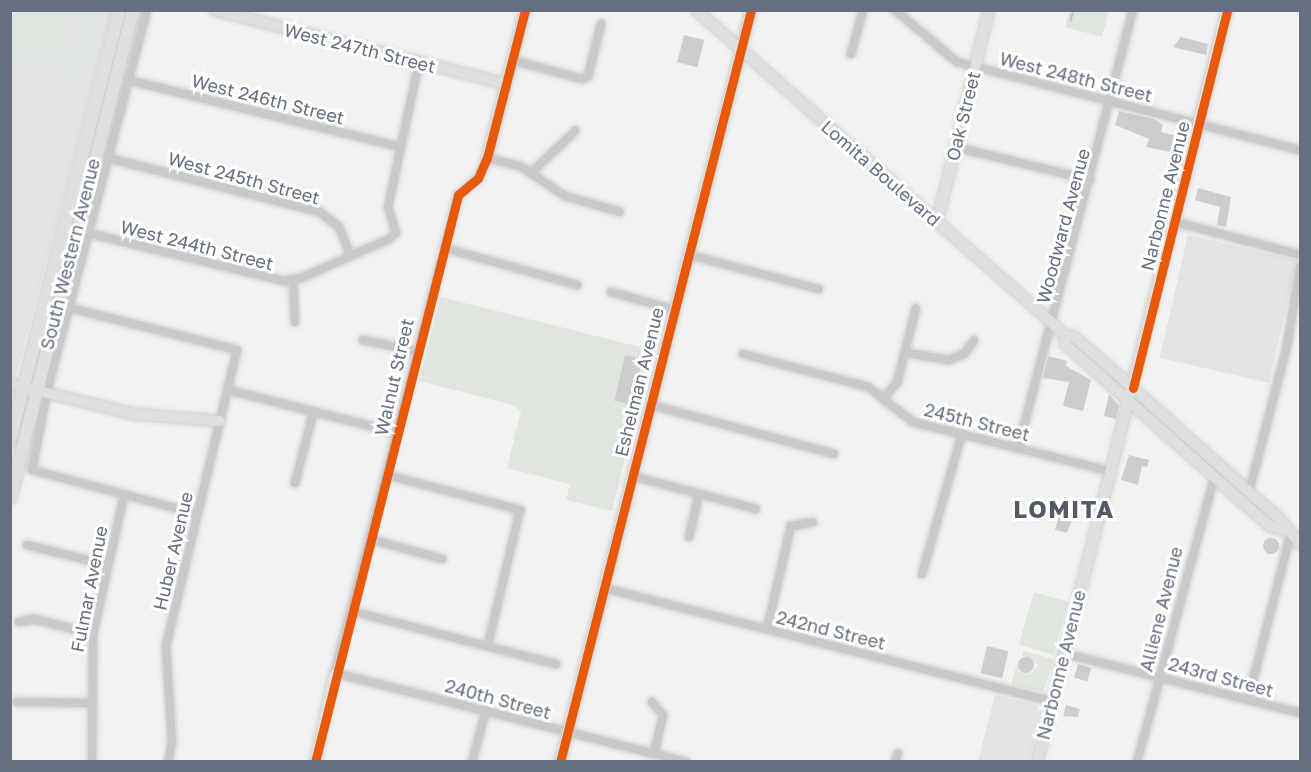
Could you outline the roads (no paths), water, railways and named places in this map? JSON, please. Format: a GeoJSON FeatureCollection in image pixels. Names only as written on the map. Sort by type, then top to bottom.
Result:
{"type":"FeatureCollection","features":[{"type":"Feature","properties":{"kind":"main road","name":"South Western Avenue"},"geometry":{"type":"LineString","coordinates":[[10,498],[29,388],[120,10]]}},
{"type":"Feature","properties":{"kind":"main road","name":"South Western Avenue"},"geometry":{"type":"LineString","coordinates":[[10,440],[29,388],[133,10]]}},
{"type":"Feature","properties":{"kind":"main road","name":"West 247th Street"},"geometry":{"type":"LineString","coordinates":[[214,10],[506,84]]}},
{"type":"Feature","properties":{"kind":"main road","name":"Walnut Street"},"geometry":{"type":"LineString","coordinates":[[487,158],[525,10]]}},
{"type":"Feature","properties":{"kind":"main road","name":"Lomita Boulevard"},"geometry":{"type":"LineString","coordinates":[[696,10],[1065,336],[1073,336],[1133,388],[1284,522],[1288,533]]}},
{"type":"Feature","properties":{"kind":"main road","name":"Eshelman Avenue"},"geometry":{"type":"LineString","coordinates":[[560,762],[751,10]]}},
{"type":"Feature","properties":{"kind":"main road","name":"Oak Street"},"geometry":{"type":"LineString","coordinates":[[937,222],[989,10]]}},
{"type":"Feature","properties":{"kind":"main road","name":"Narbonne Avenue"},"geometry":{"type":"LineString","coordinates":[[1037,762],[1110,471],[1130,402],[1227,10]]}},
{"type":"Feature","properties":{"kind":"main road","name":"Lomita Boulevard"},"geometry":{"type":"LineString","coordinates":[[1065,336],[1065,344],[1213,476],[1271,527],[1288,533],[1300,544]]}},
{"type":"Feature","properties":{"kind":"main road"},"geometry":{"type":"LineString","coordinates":[[29,388],[143,416],[220,422]]}},
{"type":"Feature","properties":{"kind":"main road","name":"Walnut Street"},"geometry":{"type":"LineString","coordinates":[[315,762],[335,674]]}},
{"type":"Feature","properties":{"kind":"street","name":"South Western Avenue"},"geometry":{"type":"LineString","coordinates":[[124,495],[32,470],[29,388],[70,308],[147,10]]}},
{"type":"Feature","properties":{"kind":"street"},"geometry":{"type":"LineString","coordinates":[[851,54],[863,10]]}},
{"type":"Feature","properties":{"kind":"street","name":"West 248th Street"},"geometry":{"type":"LineString","coordinates":[[895,10],[948,58],[975,68],[1300,150]]}},
{"type":"Feature","properties":{"kind":"street","name":"Woodward Avenue"},"geometry":{"type":"LineString","coordinates":[[1018,448],[1133,10]]}},
{"type":"Feature","properties":{"kind":"street"},"geometry":{"type":"LineString","coordinates":[[512,60],[582,79],[588,76],[601,24]]}},
{"type":"Feature","properties":{"kind":"street"},"geometry":{"type":"LineString","coordinates":[[401,147],[419,63]]}},
{"type":"Feature","properties":{"kind":"street","name":"West 246th Street"},"geometry":{"type":"LineString","coordinates":[[128,80],[401,147]]}},
{"type":"Feature","properties":{"kind":"street"},"geometry":{"type":"LineString","coordinates":[[531,173],[575,132]]}},
{"type":"Feature","properties":{"kind":"street","name":"West 244th Street"},"geometry":{"type":"LineString","coordinates":[[88,233],[275,280],[293,280],[351,256],[396,232],[388,207],[401,147]]}},
{"type":"Feature","properties":{"kind":"street"},"geometry":{"type":"LineString","coordinates":[[955,147],[1090,180]]}},
{"type":"Feature","properties":{"kind":"street","name":"West 245th Street"},"geometry":{"type":"LineString","coordinates":[[108,158],[320,212],[339,226],[351,256]]}},
{"type":"Feature","properties":{"kind":"street"},"geometry":{"type":"LineString","coordinates":[[487,158],[531,173],[565,196],[620,212]]}},
{"type":"Feature","properties":{"kind":"street","name":"Walnut Street"},"geometry":{"type":"LineString","coordinates":[[335,674],[398,433],[415,351],[458,195],[478,178],[487,158]]}},
{"type":"Feature","properties":{"kind":"street"},"geometry":{"type":"LineString","coordinates":[[1175,222],[1300,255]]}},
{"type":"Feature","properties":{"kind":"street"},"geometry":{"type":"LineString","coordinates":[[444,249],[578,285]]}},
{"type":"Feature","properties":{"kind":"street"},"geometry":{"type":"LineString","coordinates":[[689,255],[819,289]]}},
{"type":"Feature","properties":{"kind":"street"},"geometry":{"type":"LineString","coordinates":[[1249,492],[1287,346],[1300,267]]}},
{"type":"Feature","properties":{"kind":"street"},"geometry":{"type":"LineString","coordinates":[[293,280],[295,322]]}},
{"type":"Feature","properties":{"kind":"street"},"geometry":{"type":"LineString","coordinates":[[610,292],[675,310]]}},
{"type":"Feature","properties":{"kind":"street","name":"Huber Avenue"},"geometry":{"type":"LineString","coordinates":[[70,308],[237,350],[166,646],[172,742],[168,762]]}},
{"type":"Feature","properties":{"kind":"street"},"geometry":{"type":"LineString","coordinates":[[883,398],[897,383],[907,353],[916,308]]}},
{"type":"Feature","properties":{"kind":"street"},"geometry":{"type":"LineString","coordinates":[[363,340],[415,351]]}},
{"type":"Feature","properties":{"kind":"street"},"geometry":{"type":"LineString","coordinates":[[907,353],[949,360],[964,354],[974,340]]}},
{"type":"Feature","properties":{"kind":"street","name":"245th Street"},"geometry":{"type":"LineString","coordinates":[[743,354],[849,380],[883,398],[913,422],[1110,471]]}},
{"type":"Feature","properties":{"kind":"street"},"geometry":{"type":"LineString","coordinates":[[228,390],[313,414],[398,433]]}},
{"type":"Feature","properties":{"kind":"street"},"geometry":{"type":"LineString","coordinates":[[651,405],[834,454]]}},
{"type":"Feature","properties":{"kind":"street"},"geometry":{"type":"LineString","coordinates":[[295,483],[313,414]]}},
{"type":"Feature","properties":{"kind":"street"},"geometry":{"type":"LineString","coordinates":[[922,574],[962,434]]}},
{"type":"Feature","properties":{"kind":"street","name":"Alliene Avenue"},"geometry":{"type":"LineString","coordinates":[[1137,762],[1213,476],[1221,467]]}},
{"type":"Feature","properties":{"kind":"street"},"geometry":{"type":"LineString","coordinates":[[387,475],[520,510],[488,644]]}},
{"type":"Feature","properties":{"kind":"street"},"geometry":{"type":"LineString","coordinates":[[632,476],[756,509]]}},
{"type":"Feature","properties":{"kind":"street"},"geometry":{"type":"LineString","coordinates":[[689,537],[699,494]]}},
{"type":"Feature","properties":{"kind":"street"},"geometry":{"type":"LineString","coordinates":[[124,495],[197,514]]}},
{"type":"Feature","properties":{"kind":"street","name":"Fulmar Avenue"},"geometry":{"type":"LineString","coordinates":[[92,762],[90,704],[93,634],[124,495]]}},
{"type":"Feature","properties":{"kind":"street"},"geometry":{"type":"LineString","coordinates":[[767,629],[791,526],[813,522]]}},
{"type":"Feature","properties":{"kind":"street"},"geometry":{"type":"LineString","coordinates":[[1248,700],[1288,533]]}},
{"type":"Feature","properties":{"kind":"street"},"geometry":{"type":"LineString","coordinates":[[370,539],[442,559]]}},
{"type":"Feature","properties":{"kind":"street"},"geometry":{"type":"LineString","coordinates":[[27,545],[107,565]]}},
{"type":"Feature","properties":{"kind":"street","name":"242nd Street"},"geometry":{"type":"LineString","coordinates":[[604,588],[1051,701]]}},
{"type":"Feature","properties":{"kind":"street"},"geometry":{"type":"LineString","coordinates":[[351,611],[488,644],[556,664]]}},
{"type":"Feature","properties":{"kind":"street"},"geometry":{"type":"LineString","coordinates":[[19,622],[34,620],[93,634]]}},
{"type":"Feature","properties":{"kind":"street","name":"243rd Street"},"geometry":{"type":"LineString","coordinates":[[1063,653],[1300,713]]}},
{"type":"Feature","properties":{"kind":"street","name":"240th Street"},"geometry":{"type":"LineString","coordinates":[[335,674],[486,710],[654,754],[665,759],[686,762]]}},
{"type":"Feature","properties":{"kind":"street"},"geometry":{"type":"LineString","coordinates":[[16,702],[90,704]]}},
{"type":"Feature","properties":{"kind":"street"},"geometry":{"type":"LineString","coordinates":[[652,702],[663,715],[654,754]]}},
{"type":"Feature","properties":{"kind":"street"},"geometry":{"type":"LineString","coordinates":[[472,762],[486,710]]}},
{"type":"Feature","properties":{"kind":"street"},"geometry":{"type":"LineString","coordinates":[[896,762],[898,753]]}},
{"type":"Feature","properties":{"kind":"railway"},"geometry":{"type":"LineString","coordinates":[[1070,22],[1073,10]]}},
{"type":"Feature","properties":{"kind":"district","name":"LOMITA"},"geometry":{"type":"Point","coordinates":[1064,509]}}]}
